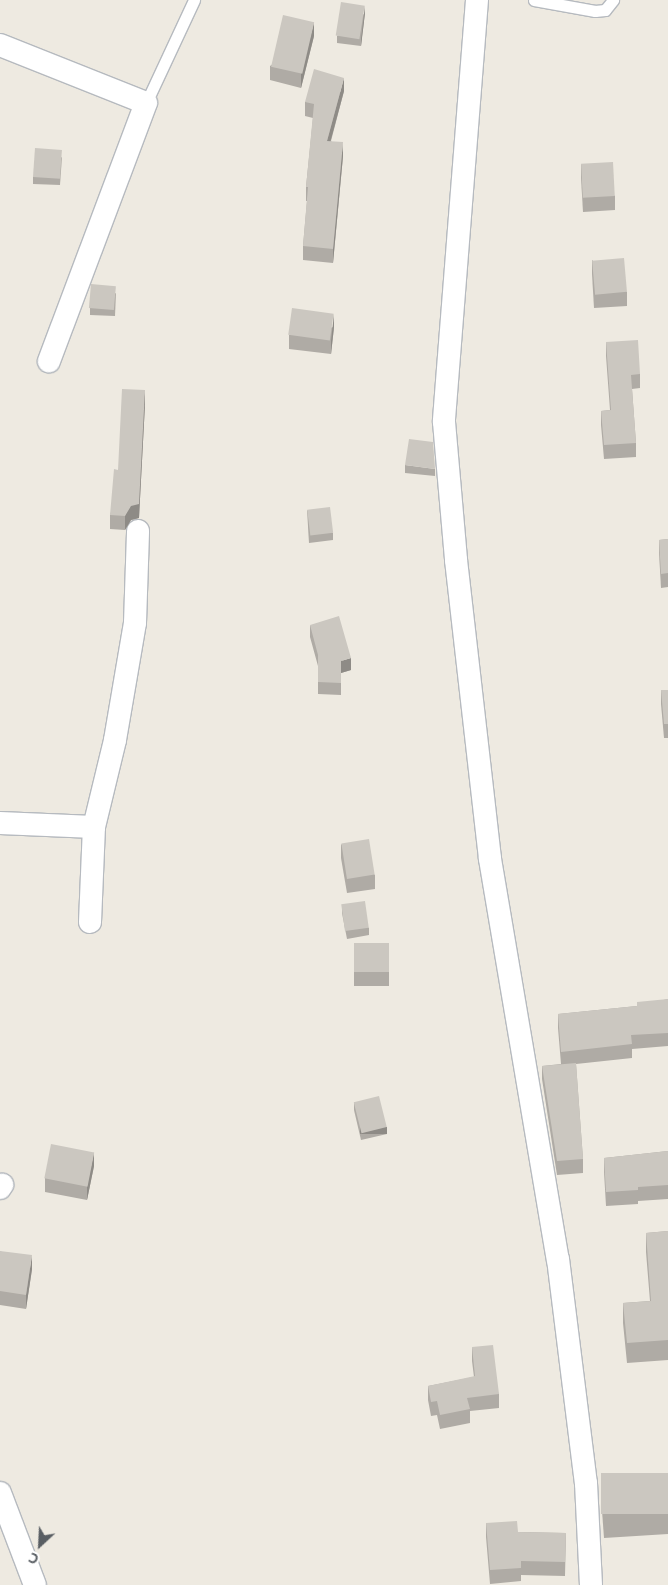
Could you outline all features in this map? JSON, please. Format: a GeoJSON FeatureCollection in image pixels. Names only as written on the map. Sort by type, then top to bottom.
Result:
{"type":"FeatureCollection","features":[{"type":"Feature","properties":{"kind":"street"},"geometry":{"type":"LineString","coordinates":[[478,0],[444,422],[456,560],[490,859],[558,1259],[586,1483],[591,1585]]}},
{"type":"Feature","properties":{"kind":"street"},"geometry":{"type":"LineString","coordinates":[[0,45],[146,103],[49,361]]}},
{"type":"Feature","properties":{"kind":"street"},"geometry":{"type":"LineString","coordinates":[[90,922],[94,827],[114,740],[135,623],[138,531]]}},
{"type":"Feature","properties":{"kind":"street"},"geometry":{"type":"LineString","coordinates":[[0,823],[94,827]]}},
{"type":"Feature","properties":{"kind":"street"},"geometry":{"type":"LineString","coordinates":[[0,1493],[35,1585]]}},
{"type":"Feature","properties":{"kind":"lane"},"geometry":{"type":"LineString","coordinates":[[146,103],[194,0]]}},
{"type":"Feature","properties":{"kind":"lane"},"geometry":{"type":"LineString","coordinates":[[534,0],[595,12],[605,10],[613,0]]}},
{"type":"Feature","properties":{"kind":"building"},"geometry":{"type":"Polygon","coordinates":[[[341,2],[365,6],[359,39],[336,36],[341,2]]]}},
{"type":"Feature","properties":{"kind":"building"},"geometry":{"type":"Polygon","coordinates":[[[283,15],[314,22],[302,74],[271,67],[283,15]]]}},
{"type":"Feature","properties":{"kind":"building"},"geometry":{"type":"Polygon","coordinates":[[[314,69],[344,78],[327,141],[343,142],[333,249],[303,246],[308,187],[306,187],[314,104],[305,102],[314,69]]]}},
{"type":"Feature","properties":{"kind":"building"},"geometry":{"type":"Polygon","coordinates":[[[35,148],[62,150],[60,179],[33,177],[35,148]]]}},
{"type":"Feature","properties":{"kind":"building"},"geometry":{"type":"Polygon","coordinates":[[[613,162],[615,196],[583,198],[581,164],[613,162]]]}},
{"type":"Feature","properties":{"kind":"building"},"geometry":{"type":"Polygon","coordinates":[[[624,258],[627,292],[595,295],[592,261],[624,258]]]}},
{"type":"Feature","properties":{"kind":"building"},"geometry":{"type":"Polygon","coordinates":[[[91,284],[116,286],[114,310],[89,308],[91,284]]]}},
{"type":"Feature","properties":{"kind":"building"},"geometry":{"type":"Polygon","coordinates":[[[292,308],[334,314],[330,341],[288,335],[292,308]]]}},
{"type":"Feature","properties":{"kind":"building"},"geometry":{"type":"Polygon","coordinates":[[[638,340],[640,374],[631,375],[636,443],[604,445],[601,411],[611,410],[606,342],[638,340]]]}},
{"type":"Feature","properties":{"kind":"building"},"geometry":{"type":"Polygon","coordinates":[[[122,389],[145,390],[139,504],[131,506],[125,516],[110,515],[114,469],[118,470],[122,389]]]}},
{"type":"Feature","properties":{"kind":"building"},"geometry":{"type":"Polygon","coordinates":[[[409,439],[433,442],[435,469],[405,465],[409,439]]]}},
{"type":"Feature","properties":{"kind":"building"},"geometry":{"type":"Polygon","coordinates":[[[330,507],[333,533],[310,536],[307,510],[330,507]]]}},
{"type":"Feature","properties":{"kind":"building"},"geometry":{"type":"Polygon","coordinates":[[[668,539],[668,573],[661,574],[659,540],[668,539]]]}},
{"type":"Feature","properties":{"kind":"building"},"geometry":{"type":"Polygon","coordinates":[[[339,616],[351,658],[341,661],[341,683],[318,682],[318,655],[310,625],[339,616]]]}},
{"type":"Feature","properties":{"kind":"building"},"geometry":{"type":"Polygon","coordinates":[[[661,690],[668,690],[668,724],[664,724],[661,690]]]}},
{"type":"Feature","properties":{"kind":"building"},"geometry":{"type":"Polygon","coordinates":[[[369,839],[375,875],[347,879],[341,843],[369,839]]]}},
{"type":"Feature","properties":{"kind":"building"},"geometry":{"type":"Polygon","coordinates":[[[365,901],[369,928],[345,931],[341,904],[365,901]]]}},
{"type":"Feature","properties":{"kind":"building"},"geometry":{"type":"Polygon","coordinates":[[[354,943],[389,943],[389,972],[354,972],[354,943]]]}},
{"type":"Feature","properties":{"kind":"building"},"geometry":{"type":"Polygon","coordinates":[[[668,999],[668,1033],[631,1035],[632,1044],[561,1052],[558,1014],[637,1006],[637,1002],[668,999]]]}},
{"type":"Feature","properties":{"kind":"building"},"geometry":{"type":"Polygon","coordinates":[[[576,1063],[583,1159],[557,1161],[542,1066],[576,1063]]]}},
{"type":"Feature","properties":{"kind":"building"},"geometry":{"type":"Polygon","coordinates":[[[379,1096],[387,1127],[362,1133],[354,1102],[379,1096]]]}},
{"type":"Feature","properties":{"kind":"building"},"geometry":{"type":"Polygon","coordinates":[[[51,1144],[94,1152],[88,1187],[44,1178],[51,1144]]]}},
{"type":"Feature","properties":{"kind":"building"},"geometry":{"type":"Polygon","coordinates":[[[668,1151],[668,1185],[638,1187],[638,1190],[606,1192],[604,1158],[668,1151]]]}},
{"type":"Feature","properties":{"kind":"building"},"geometry":{"type":"Polygon","coordinates":[[[668,1231],[668,1340],[627,1343],[623,1303],[651,1301],[646,1233],[668,1231]]]}},
{"type":"Feature","properties":{"kind":"building"},"geometry":{"type":"Polygon","coordinates":[[[0,1251],[32,1255],[26,1295],[0,1291],[0,1251]]]}},
{"type":"Feature","properties":{"kind":"building"},"geometry":{"type":"Polygon","coordinates":[[[493,1345],[499,1394],[467,1398],[470,1409],[440,1415],[437,1401],[431,1402],[428,1386],[475,1376],[472,1347],[493,1345]]]}},
{"type":"Feature","properties":{"kind":"building"},"geometry":{"type":"Polygon","coordinates":[[[601,1473],[668,1473],[668,1514],[601,1514],[601,1473]]]}},
{"type":"Feature","properties":{"kind":"building"},"geometry":{"type":"Polygon","coordinates":[[[517,1521],[518,1532],[566,1533],[565,1562],[521,1561],[521,1568],[490,1570],[486,1523],[517,1521]]]}}]}
